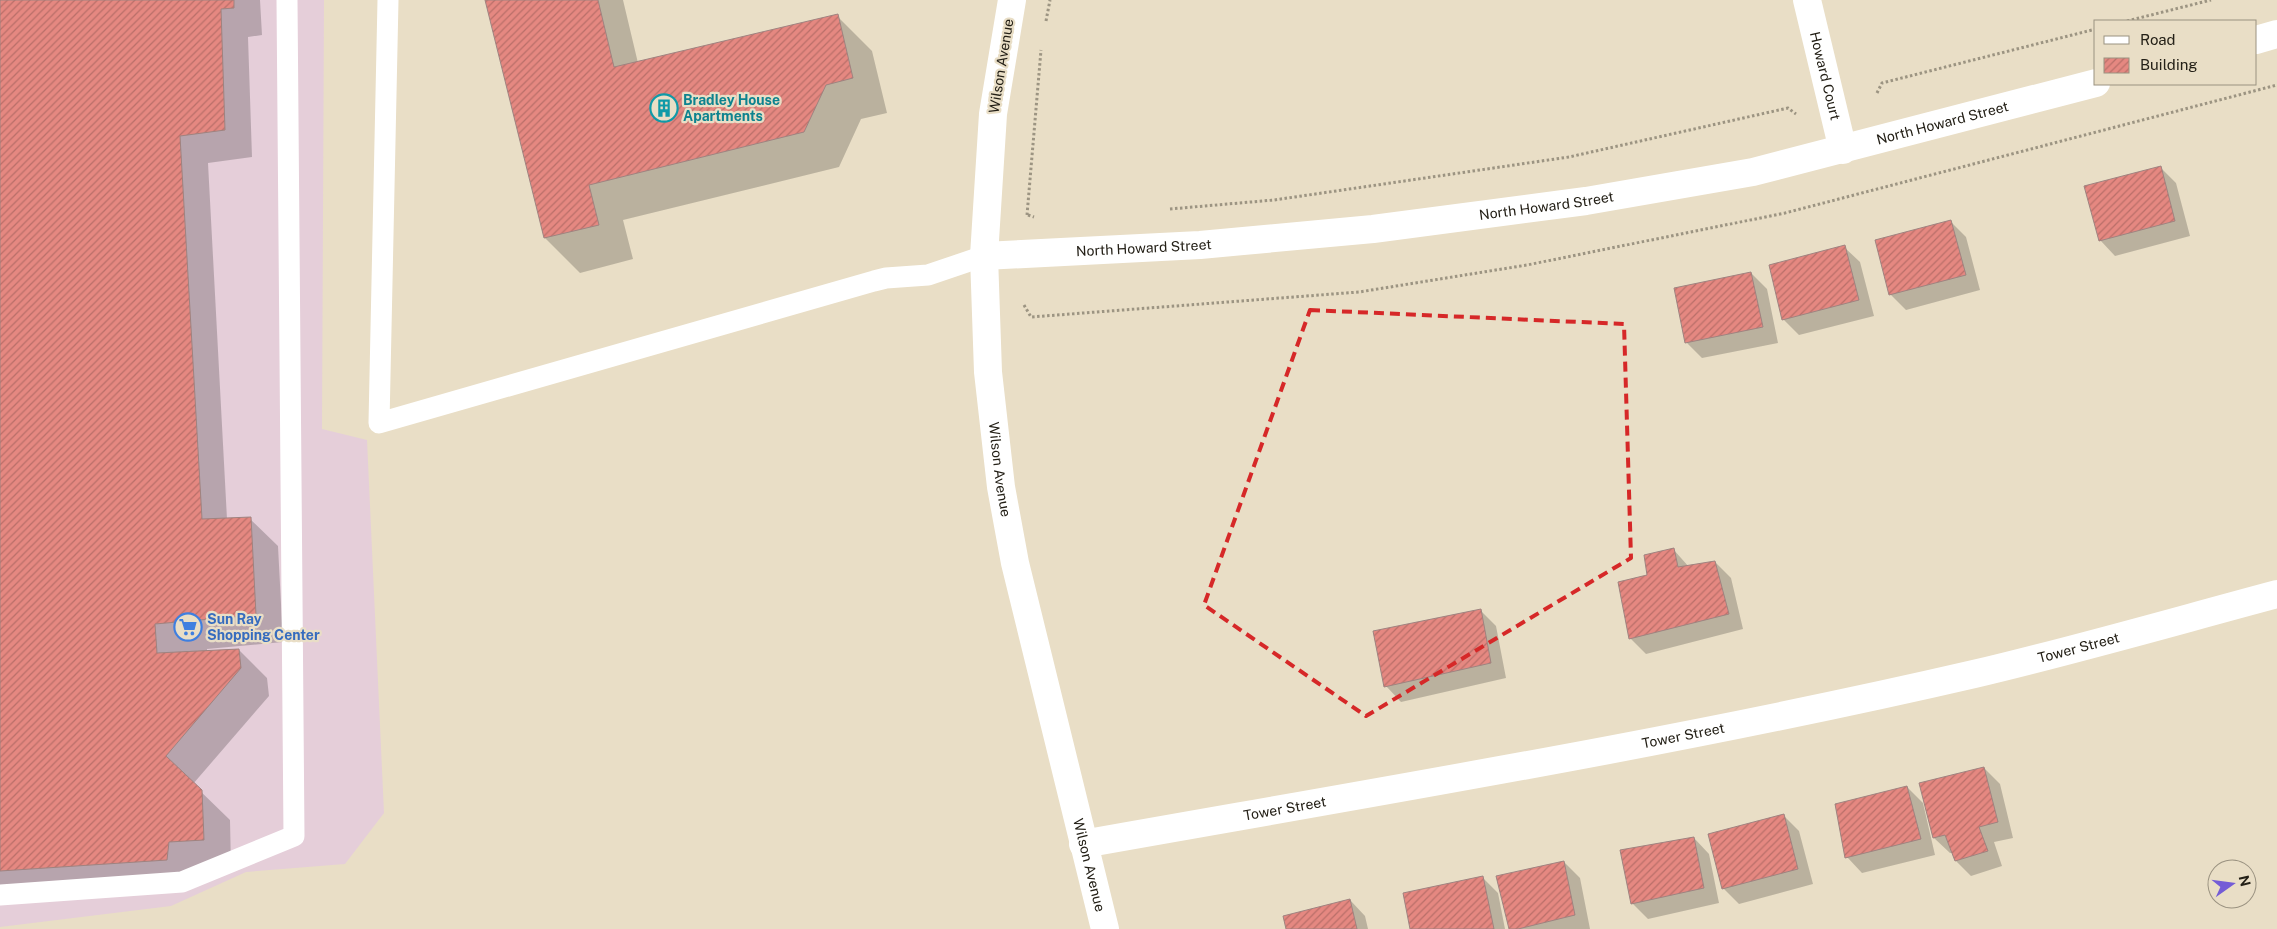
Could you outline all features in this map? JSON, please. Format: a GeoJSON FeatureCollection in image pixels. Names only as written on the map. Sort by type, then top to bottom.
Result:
{"type":"FeatureCollection","features":[{"type":"Feature","properties":{"kind":"street","name":"Wilson Avenue"},"geometry":{"type":"LineString","coordinates":[[1012,0],[993,114],[984,256],[988,372],[1001,487],[1015,562],[1105,929]]}},
{"type":"Feature","properties":{"kind":"street","name":"Howard Court"},"geometry":{"type":"LineString","coordinates":[[1807,0],[1843,150]]}},
{"type":"Feature","properties":{"kind":"street"},"geometry":{"type":"LineString","coordinates":[[2257,40],[2277,34]]}},
{"type":"Feature","properties":{"kind":"street","name":"North Howard Street"},"geometry":{"type":"LineString","coordinates":[[984,256],[1200,245],[1373,229],[1586,201],[1753,172],[2094,84]]}},
{"type":"Feature","properties":{"kind":"street","name":"Tower Street"},"geometry":{"type":"LineString","coordinates":[[1083,844],[1505,770],[1888,693],[1978,673],[2277,594]]}},
{"type":"Feature","properties":{"kind":"lane"},"geometry":{"type":"LineString","coordinates":[[0,895],[182,882],[294,836],[287,0]]}},
{"type":"Feature","properties":{"kind":"lane"},"geometry":{"type":"LineString","coordinates":[[388,0],[378,423],[874,281],[928,274],[984,256]]}},
{"type":"Feature","properties":{"kind":"path"},"geometry":{"type":"LineString","coordinates":[[1045,26],[1050,0]]}},
{"type":"Feature","properties":{"kind":"path"},"geometry":{"type":"LineString","coordinates":[[2131,20],[2211,0]]}},
{"type":"Feature","properties":{"kind":"path"},"geometry":{"type":"LineString","coordinates":[[1876,93],[1882,83],[2094,30]]}},
{"type":"Feature","properties":{"kind":"path"},"geometry":{"type":"LineString","coordinates":[[1022,223],[1028,215],[1042,43]]}},
{"type":"Feature","properties":{"kind":"path"},"geometry":{"type":"LineString","coordinates":[[1168,209],[1274,200],[1570,157],[1788,108],[1796,114]]}},
{"type":"Feature","properties":{"kind":"path"},"geometry":{"type":"LineString","coordinates":[[1028,215],[1035,218]]}},
{"type":"Feature","properties":{"kind":"highlighted area"},"geometry":{"type":"Polygon","coordinates":[[[1310,310],[1624,324],[1631,558],[1366,716],[1204,605],[1310,310]]]}},
{"type":"Feature","properties":{"kind":"shaded area","name":"Sun Ray Shopping Center"},"geometry":{"type":"Polygon","coordinates":[[[0,0],[324,0],[322,429],[367,440],[384,813],[345,864],[246,872],[171,906],[0,927],[0,0]]]}},
{"type":"Feature","properties":{"kind":"building"},"geometry":{"type":"Polygon","coordinates":[[[0,0],[234,0],[234,8],[221,9],[225,130],[180,136],[202,519],[251,517],[256,615],[155,624],[157,653],[239,649],[241,668],[166,756],[202,790],[204,840],[169,842],[167,860],[0,871],[0,0]]]}},
{"type":"Feature","properties":{"kind":"building","name":"Bradley House Apartments"},"geometry":{"type":"Polygon","coordinates":[[[485,0],[598,0],[614,67],[838,14],[853,78],[826,85],[804,132],[589,185],[599,225],[544,238],[485,0]]]}},
{"type":"Feature","properties":{"kind":"building"},"geometry":{"type":"Polygon","coordinates":[[[2161,166],[2175,221],[2099,241],[2084,186],[2161,166]]]}},
{"type":"Feature","properties":{"kind":"building"},"geometry":{"type":"Polygon","coordinates":[[[1951,220],[1966,275],[1889,295],[1875,240],[1951,220]]]}},
{"type":"Feature","properties":{"kind":"building"},"geometry":{"type":"Polygon","coordinates":[[[1845,245],[1859,300],[1782,320],[1769,265],[1845,245]]]}},
{"type":"Feature","properties":{"kind":"building"},"geometry":{"type":"Polygon","coordinates":[[[1751,272],[1763,327],[1685,343],[1674,288],[1751,272]]]}},
{"type":"Feature","properties":{"kind":"building"},"geometry":{"type":"Polygon","coordinates":[[[1674,548],[1678,567],[1715,561],[1729,614],[1629,639],[1618,582],[1647,575],[1644,555],[1674,548]]]}},
{"type":"Feature","properties":{"kind":"building"},"geometry":{"type":"Polygon","coordinates":[[[1481,609],[1491,663],[1384,687],[1373,631],[1481,609]]]}},
{"type":"Feature","properties":{"kind":"building"},"geometry":{"type":"Polygon","coordinates":[[[1984,767],[1998,822],[1979,827],[1988,851],[1955,861],[1945,835],[1933,838],[1919,783],[1984,767]]]}},
{"type":"Feature","properties":{"kind":"building"},"geometry":{"type":"Polygon","coordinates":[[[1907,786],[1921,839],[1845,858],[1835,804],[1907,786]]]}},
{"type":"Feature","properties":{"kind":"building"},"geometry":{"type":"Polygon","coordinates":[[[1784,814],[1798,869],[1722,889],[1708,834],[1784,814]]]}},
{"type":"Feature","properties":{"kind":"building"},"geometry":{"type":"Polygon","coordinates":[[[1694,837],[1704,888],[1631,904],[1620,850],[1694,837]]]}},
{"type":"Feature","properties":{"kind":"building"},"geometry":{"type":"Polygon","coordinates":[[[1564,861],[1575,915],[1518,929],[1509,929],[1496,876],[1564,861]]]}},
{"type":"Feature","properties":{"kind":"building"},"geometry":{"type":"Polygon","coordinates":[[[1483,876],[1494,929],[1410,929],[1403,893],[1483,876]]]}},
{"type":"Feature","properties":{"kind":"building"},"geometry":{"type":"Polygon","coordinates":[[[1350,899],[1357,929],[1286,929],[1283,916],[1350,899]]]}},
{"type":"Feature","properties":{"kind":"place","name":"Bradley House Apartments"},"geometry":{"type":"Point","coordinates":[664,108]}},
{"type":"Feature","properties":{"kind":"place","name":"Sun Ray Shopping Center"},"geometry":{"type":"Point","coordinates":[188,627]}}]}
